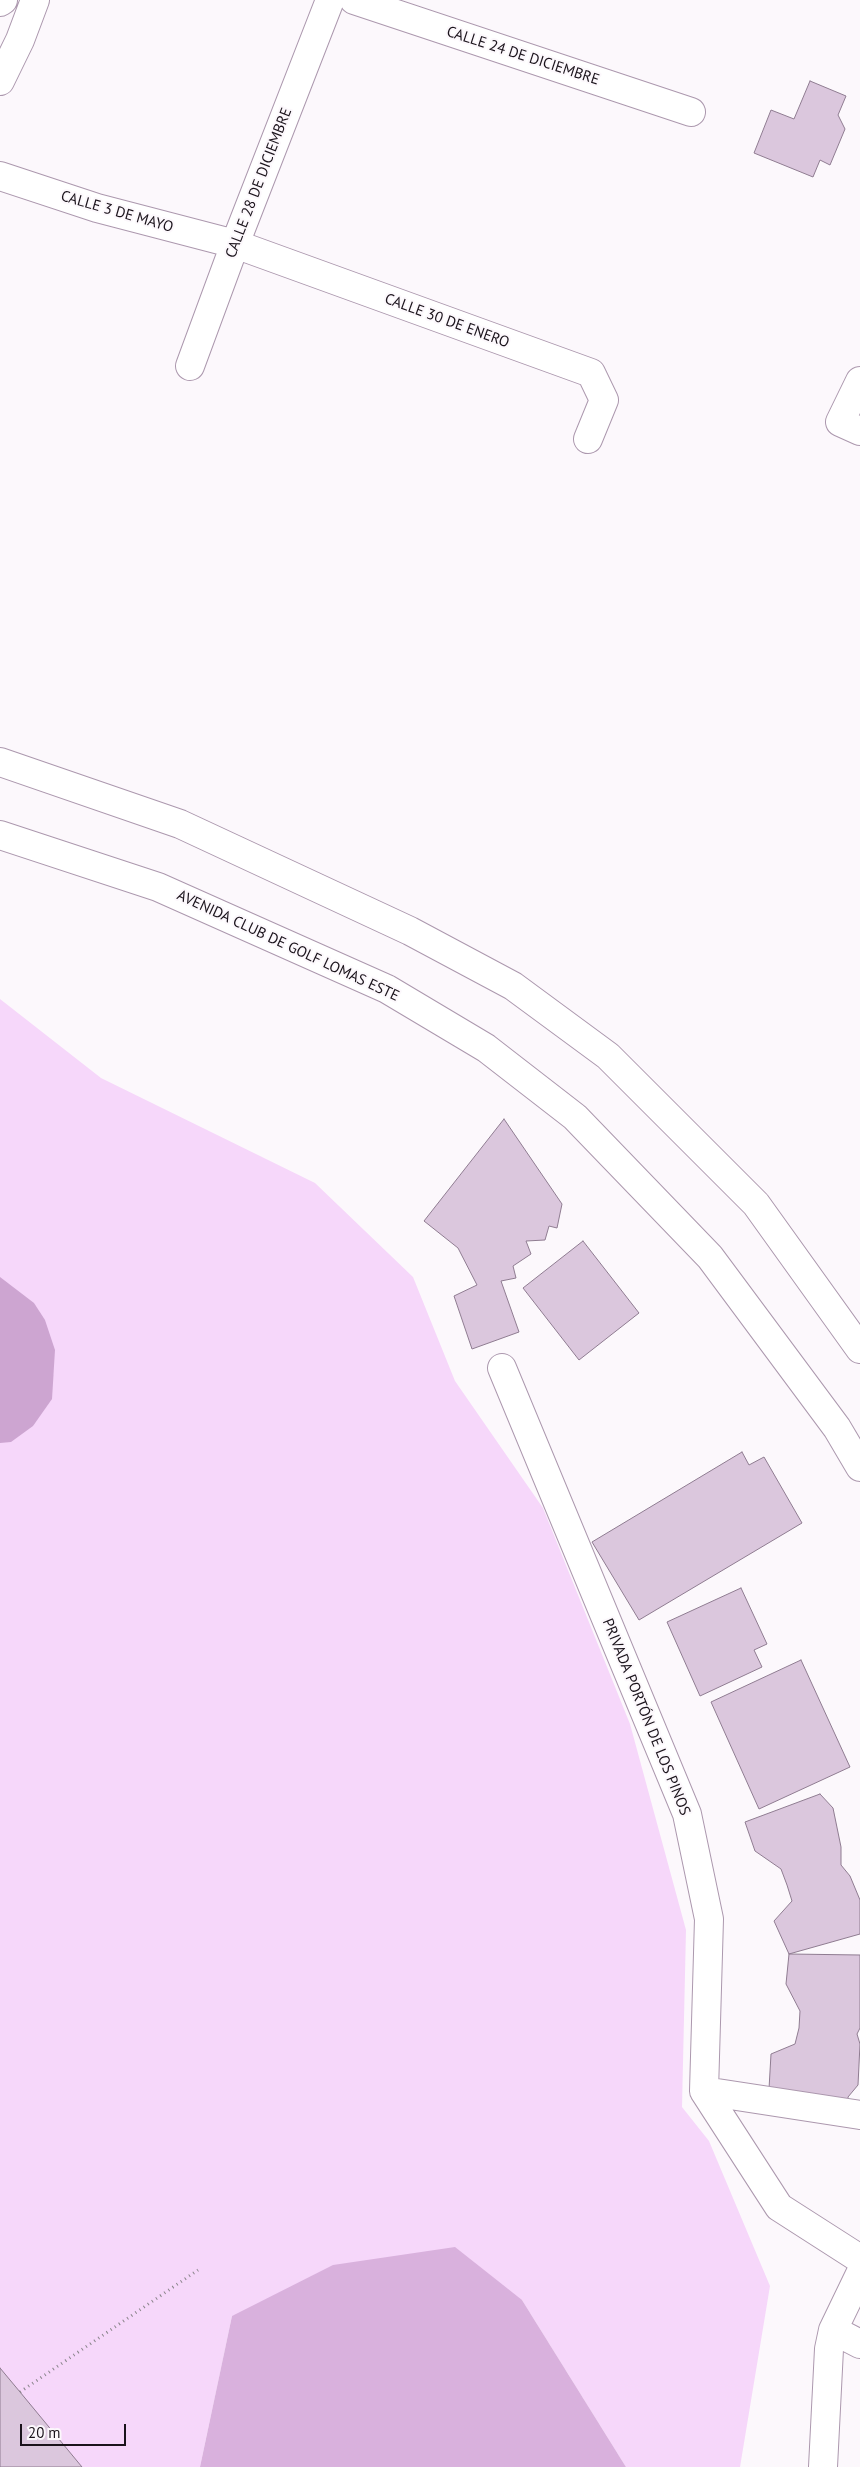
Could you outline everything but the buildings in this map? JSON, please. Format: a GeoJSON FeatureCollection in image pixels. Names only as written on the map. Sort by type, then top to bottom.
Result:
{"type":"FeatureCollection","features":[{"type":"Feature","properties":{"kind":"street"},"geometry":{"type":"LineString","coordinates":[[0,81],[20,40],[35,0]]}},
{"type":"Feature","properties":{"kind":"street","name":"CALLE 28 DE DICIEMBRE"},"geometry":{"type":"LineString","coordinates":[[190,366],[235,244],[330,0]]}},
{"type":"Feature","properties":{"kind":"street","name":"CALLE 24 DE DICIEMBRE"},"geometry":{"type":"LineString","coordinates":[[354,0],[691,112]]}},
{"type":"Feature","properties":{"kind":"street","name":"CALLE 3 DE MAYO"},"geometry":{"type":"LineString","coordinates":[[0,176],[97,208],[235,244]]}},
{"type":"Feature","properties":{"kind":"street","name":"CALLE 30 DE ENERO"},"geometry":{"type":"LineString","coordinates":[[235,244],[590,373],[604,400],[588,439]]}},
{"type":"Feature","properties":{"kind":"street"},"geometry":{"type":"LineString","coordinates":[[860,381],[840,422],[860,431]]}},
{"type":"Feature","properties":{"kind":"street"},"geometry":{"type":"LineString","coordinates":[[0,762],[180,824],[410,931],[513,986],[608,1056],[756,1204],[860,1349]]}},
{"type":"Feature","properties":{"kind":"street","name":"AVENIDA CLUB DE GOLF LOMAS ESTE"},"geometry":{"type":"LineString","coordinates":[[0,834],[168,891],[387,989],[486,1048],[575,1117],[710,1256],[837,1428],[860,1467]]}},
{"type":"Feature","properties":{"kind":"street","name":"PRIVADA PORTÓN DE LOS PINOS"},"geometry":{"type":"LineString","coordinates":[[502,1368],[687,1814],[708,1919],[704,2091]]}},
{"type":"Feature","properties":{"kind":"street"},"geometry":{"type":"LineString","coordinates":[[704,2091],[860,2115]]}},
{"type":"Feature","properties":{"kind":"street"},"geometry":{"type":"LineString","coordinates":[[704,2091],[779,2207],[860,2259]]}},
{"type":"Feature","properties":{"kind":"street"},"geometry":{"type":"LineString","coordinates":[[823,2467],[829,2349],[833,2330],[860,2274]]}},
{"type":"Feature","properties":{"kind":"street"},"geometry":{"type":"LineString","coordinates":[[833,2330],[860,2344]]}},
{"type":"Feature","properties":{"kind":"path"},"geometry":{"type":"LineString","coordinates":[[20,2392],[198,2270]]}},
{"type":"Feature","properties":{"kind":"shaded area"},"geometry":{"type":"Polygon","coordinates":[[[0,999],[101,1078],[315,1183],[413,1277],[455,1381],[543,1508],[630,1724],[686,1930],[682,2107],[709,2141],[770,2286],[740,2467],[626,2467],[522,2300],[232,2316],[200,2467],[0,2467],[0,999]]]}},
{"type":"Feature","properties":{"kind":"shaded area"},"geometry":{"type":"Polygon","coordinates":[[[0,1277],[34,1303],[45,1320],[55,1350],[52,1399],[33,1426],[11,1442],[0,1443],[0,1277]]]}},
{"type":"Feature","properties":{"kind":"shaded area"},"geometry":{"type":"Polygon","coordinates":[[[455,2247],[522,2300],[626,2467],[200,2467],[232,2316],[333,2265],[455,2247]]]}}]}
